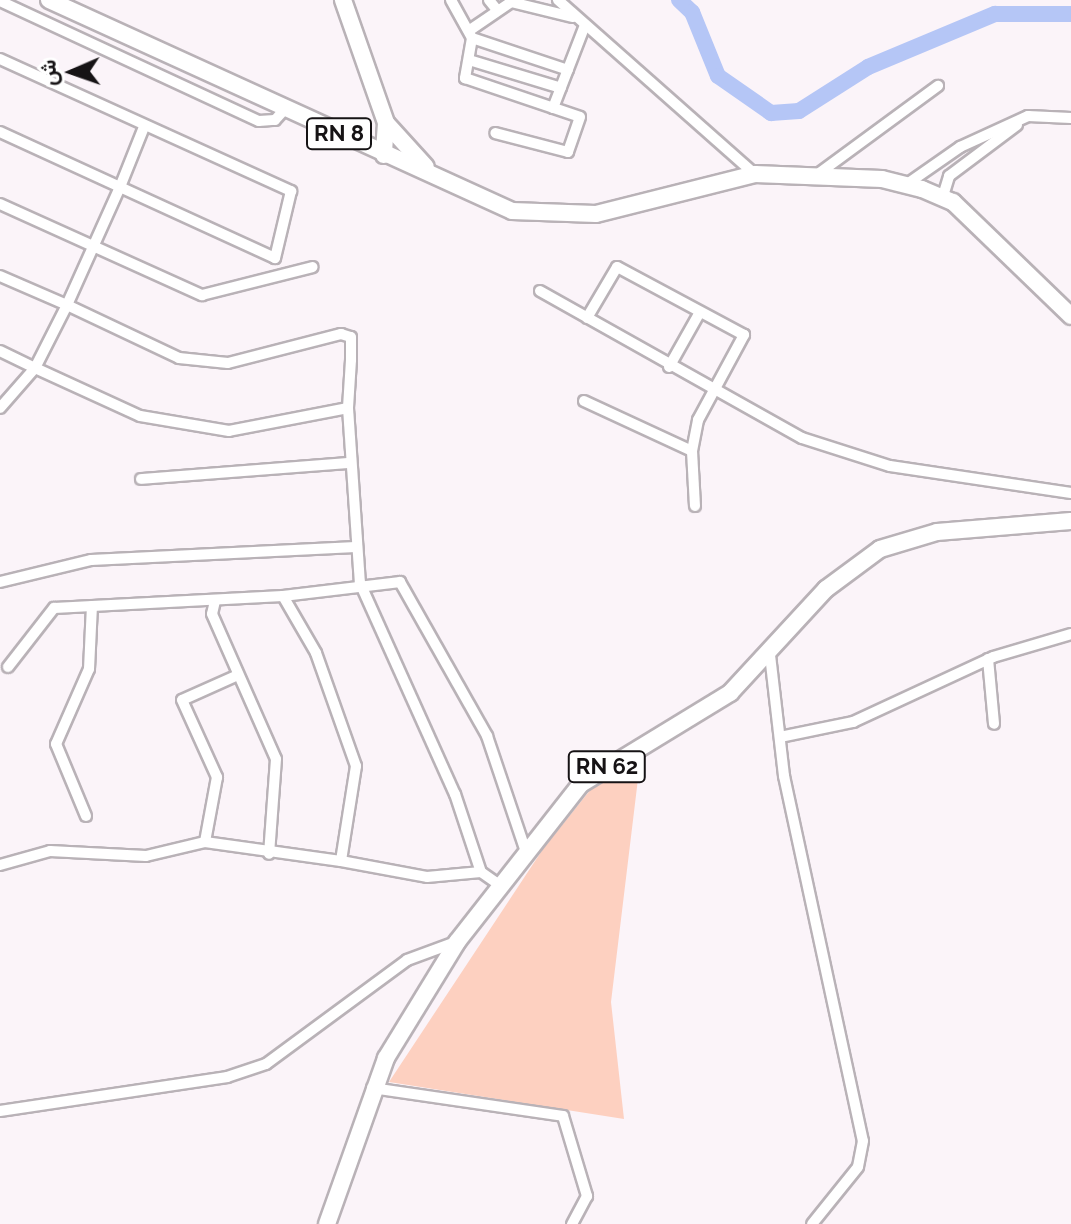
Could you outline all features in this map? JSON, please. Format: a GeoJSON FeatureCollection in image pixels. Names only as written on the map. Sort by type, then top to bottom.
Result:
{"type":"FeatureCollection","features":[{"type":"Feature","properties":{"kind":"main road","name":"RN 8"},"geometry":{"type":"LineString","coordinates":[[49,0],[512,211],[554,217],[755,174],[818,174],[915,186],[943,196],[1071,316]]}},
{"type":"Feature","properties":{"kind":"main road"},"geometry":{"type":"LineString","coordinates":[[343,0],[370,88],[386,123],[442,181]]}},
{"type":"Feature","properties":{"kind":"main road"},"geometry":{"type":"LineString","coordinates":[[370,88],[379,152]]}},
{"type":"Feature","properties":{"kind":"main road"},"geometry":{"type":"LineString","coordinates":[[379,152],[386,123]]}},
{"type":"Feature","properties":{"kind":"main road","name":"RN 62"},"geometry":{"type":"LineString","coordinates":[[327,1224],[372,1088],[457,942],[581,784],[730,693],[770,655],[826,589],[907,537],[1071,521]]}},
{"type":"Feature","properties":{"kind":"street"},"geometry":{"type":"LineString","coordinates":[[451,0],[471,34],[469,81],[580,117],[568,152],[495,133]]}},
{"type":"Feature","properties":{"kind":"street"},"geometry":{"type":"LineString","coordinates":[[489,0],[497,10]]}},
{"type":"Feature","properties":{"kind":"street"},"geometry":{"type":"LineString","coordinates":[[558,0],[755,174]]}},
{"type":"Feature","properties":{"kind":"street"},"geometry":{"type":"LineString","coordinates":[[0,1],[259,121],[275,120],[285,109]]}},
{"type":"Feature","properties":{"kind":"street"},"geometry":{"type":"LineString","coordinates":[[471,34],[497,10],[519,1],[581,22]]}},
{"type":"Feature","properties":{"kind":"street"},"geometry":{"type":"LineString","coordinates":[[61,29],[70,10]]}},
{"type":"Feature","properties":{"kind":"street"},"geometry":{"type":"LineString","coordinates":[[553,108],[568,70],[581,22]]}},
{"type":"Feature","properties":{"kind":"street"},"geometry":{"type":"LineString","coordinates":[[471,34],[568,70]]}},
{"type":"Feature","properties":{"kind":"street"},"geometry":{"type":"LineString","coordinates":[[155,73],[164,53]]}},
{"type":"Feature","properties":{"kind":"street"},"geometry":{"type":"LineString","coordinates":[[0,59],[144,127],[291,191],[275,258],[274,281]]}},
{"type":"Feature","properties":{"kind":"street"},"geometry":{"type":"LineString","coordinates":[[469,60],[561,88]]}},
{"type":"Feature","properties":{"kind":"street"},"geometry":{"type":"LineString","coordinates":[[818,174],[938,86]]}},
{"type":"Feature","properties":{"kind":"street"},"geometry":{"type":"LineString","coordinates":[[915,186],[941,159],[1028,116],[1071,118]]}},
{"type":"Feature","properties":{"kind":"street"},"geometry":{"type":"LineString","coordinates":[[943,196],[949,176],[1028,116]]}},
{"type":"Feature","properties":{"kind":"street"},"geometry":{"type":"LineString","coordinates":[[0,408],[35,368],[67,305],[144,127]]}},
{"type":"Feature","properties":{"kind":"street"},"geometry":{"type":"LineString","coordinates":[[0,132],[275,258]]}},
{"type":"Feature","properties":{"kind":"street"},"geometry":{"type":"LineString","coordinates":[[0,204],[202,295],[274,281],[313,267]]}},
{"type":"Feature","properties":{"kind":"street"},"geometry":{"type":"LineString","coordinates":[[587,318],[617,267],[744,335],[711,391],[692,451],[695,506]]}},
{"type":"Feature","properties":{"kind":"street"},"geometry":{"type":"LineString","coordinates":[[0,276],[179,358],[228,363],[351,337],[349,463],[360,583],[455,794],[481,872],[501,886]]}},
{"type":"Feature","properties":{"kind":"street"},"geometry":{"type":"LineString","coordinates":[[540,291],[711,391],[802,438],[890,466],[1071,493]]}},
{"type":"Feature","properties":{"kind":"street"},"geometry":{"type":"LineString","coordinates":[[669,367],[700,312]]}},
{"type":"Feature","properties":{"kind":"street"},"geometry":{"type":"LineString","coordinates":[[0,351],[140,416],[196,430],[229,431],[348,408]]}},
{"type":"Feature","properties":{"kind":"street"},"geometry":{"type":"LineString","coordinates":[[584,401],[692,451]]}},
{"type":"Feature","properties":{"kind":"street"},"geometry":{"type":"LineString","coordinates":[[141,479],[349,463]]}},
{"type":"Feature","properties":{"kind":"street"},"geometry":{"type":"LineString","coordinates":[[0,582],[91,560],[356,547]]}},
{"type":"Feature","properties":{"kind":"street"},"geometry":{"type":"LineString","coordinates":[[8,667],[35,640],[44,614],[92,606],[283,596],[360,583],[400,582],[409,590],[487,736],[527,855]]}},
{"type":"Feature","properties":{"kind":"street"},"geometry":{"type":"LineString","coordinates":[[283,596],[327,680],[356,766],[341,861]]}},
{"type":"Feature","properties":{"kind":"street"},"geometry":{"type":"LineString","coordinates":[[215,601],[212,614],[238,675],[249,683],[276,759],[269,854]]}},
{"type":"Feature","properties":{"kind":"street"},"geometry":{"type":"LineString","coordinates":[[86,816],[56,744],[89,669],[92,606]]}},
{"type":"Feature","properties":{"kind":"street"},"geometry":{"type":"LineString","coordinates":[[780,737],[853,722],[988,659],[1071,634]]}},
{"type":"Feature","properties":{"kind":"street"},"geometry":{"type":"LineString","coordinates":[[770,655],[780,737],[863,1141],[858,1167],[812,1224]]}},
{"type":"Feature","properties":{"kind":"street"},"geometry":{"type":"LineString","coordinates":[[988,659],[994,724]]}},
{"type":"Feature","properties":{"kind":"street"},"geometry":{"type":"LineString","coordinates":[[205,842],[217,777],[182,700],[238,675]]}},
{"type":"Feature","properties":{"kind":"street"},"geometry":{"type":"LineString","coordinates":[[0,865],[50,851],[146,856],[205,842],[269,854],[341,861],[427,877],[481,872]]}},
{"type":"Feature","properties":{"kind":"street"},"geometry":{"type":"LineString","coordinates":[[0,1111],[227,1077],[266,1064],[407,960],[457,942]]}},
{"type":"Feature","properties":{"kind":"street"},"geometry":{"type":"LineString","coordinates":[[372,1088],[563,1116],[587,1196],[572,1224]]}},
{"type":"Feature","properties":{"kind":"shaded area"},"geometry":{"type":"Polygon","coordinates":[[[641,754],[611,1002],[624,1119],[389,1082],[543,849],[591,789],[641,754]]]}},
{"type":"Feature","properties":{"kind":"waterway"},"geometry":{"type":"LineString","coordinates":[[679,0],[692,12],[718,76],[771,113],[799,111],[868,67],[995,14],[1071,14]]}}]}
